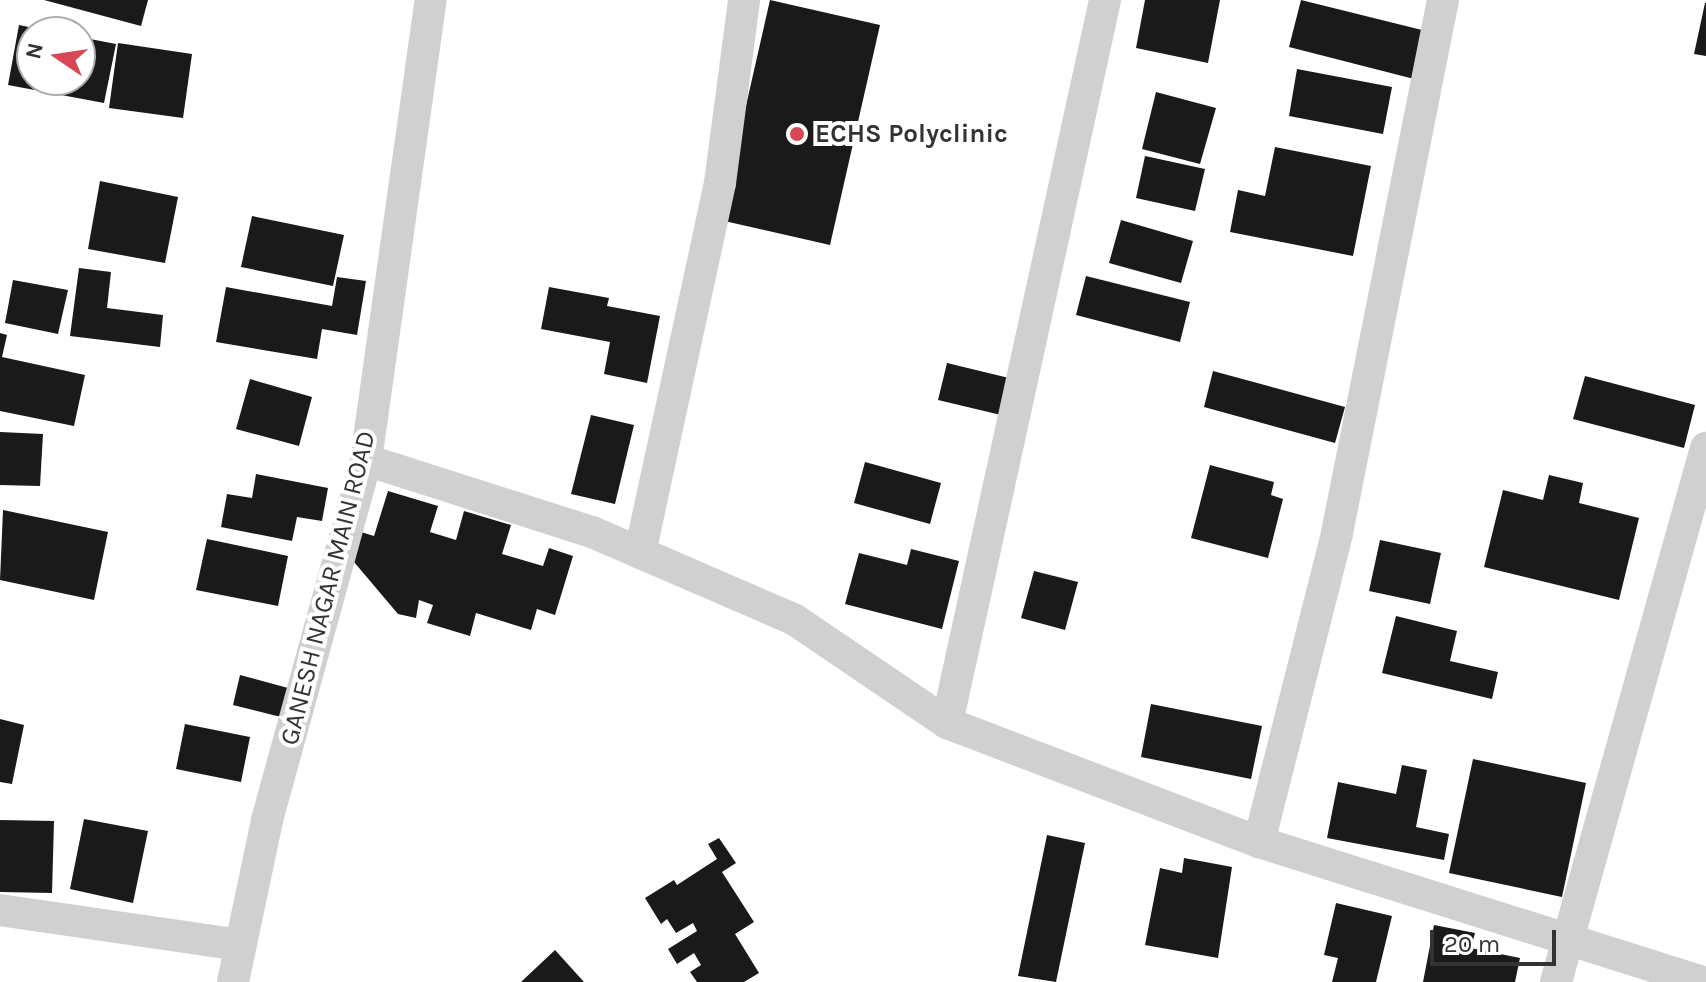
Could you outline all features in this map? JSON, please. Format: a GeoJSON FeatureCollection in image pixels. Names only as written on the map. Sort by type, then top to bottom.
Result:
{"type":"FeatureCollection","features":[{"type":"Feature","properties":{"kind":"street","name":"GANESH NAGAR MAIN ROAD"},"geometry":{"type":"LineString","coordinates":[[233,982],[267,820],[366,460],[431,0]]}},
{"type":"Feature","properties":{"kind":"street"},"geometry":{"type":"LineString","coordinates":[[640,553],[720,183],[744,0]]}},
{"type":"Feature","properties":{"kind":"street"},"geometry":{"type":"LineString","coordinates":[[947,723],[1105,0]]}},
{"type":"Feature","properties":{"kind":"street"},"geometry":{"type":"LineString","coordinates":[[1259,842],[1337,533],[1443,0]]}},
{"type":"Feature","properties":{"kind":"street"},"geometry":{"type":"LineString","coordinates":[[1556,982],[1706,448]]}},
{"type":"Feature","properties":{"kind":"street"},"geometry":{"type":"LineString","coordinates":[[366,460],[592,532],[795,620],[947,723],[1259,842],[1703,982]]}},
{"type":"Feature","properties":{"kind":"street"},"geometry":{"type":"LineString","coordinates":[[0,910],[239,945]]}},
{"type":"Feature","properties":{"kind":"building"},"geometry":{"type":"Polygon","coordinates":[[[44,0],[148,0],[141,26],[44,0]]]}},
{"type":"Feature","properties":{"kind":"building"},"geometry":{"type":"Polygon","coordinates":[[[770,0],[880,25],[830,245],[720,220],[770,0]]]}},
{"type":"Feature","properties":{"kind":"building"},"geometry":{"type":"Polygon","coordinates":[[[1145,0],[1220,0],[1208,63],[1136,48],[1145,0]]]}},
{"type":"Feature","properties":{"kind":"building"},"geometry":{"type":"Polygon","coordinates":[[[1301,0],[1430,32],[1418,80],[1289,47],[1301,0]]]}},
{"type":"Feature","properties":{"kind":"building"},"geometry":{"type":"Polygon","coordinates":[[[1706,3],[1706,56],[1694,54],[1706,3]]]}},
{"type":"Feature","properties":{"kind":"building"},"geometry":{"type":"Polygon","coordinates":[[[96,40],[116,44],[104,103],[67,96],[96,96],[96,40]]]}},
{"type":"Feature","properties":{"kind":"building"},"geometry":{"type":"Polygon","coordinates":[[[16,41],[16,86],[8,85],[16,41]]]}},
{"type":"Feature","properties":{"kind":"building"},"geometry":{"type":"Polygon","coordinates":[[[118,43],[192,54],[183,118],[109,108],[118,43]]]}},
{"type":"Feature","properties":{"kind":"building"},"geometry":{"type":"Polygon","coordinates":[[[1297,69],[1392,87],[1383,134],[1289,116],[1297,69]]]}},
{"type":"Feature","properties":{"kind":"building"},"geometry":{"type":"Polygon","coordinates":[[[1156,92],[1216,108],[1200,164],[1142,149],[1156,92]]]}},
{"type":"Feature","properties":{"kind":"building"},"geometry":{"type":"Polygon","coordinates":[[[1275,147],[1371,166],[1353,256],[1230,232],[1238,190],[1265,196],[1275,147]]]}},
{"type":"Feature","properties":{"kind":"building"},"geometry":{"type":"Polygon","coordinates":[[[1145,156],[1205,169],[1195,211],[1136,198],[1145,156]]]}},
{"type":"Feature","properties":{"kind":"building"},"geometry":{"type":"Polygon","coordinates":[[[100,181],[178,197],[165,263],[88,249],[100,181]]]}},
{"type":"Feature","properties":{"kind":"building"},"geometry":{"type":"Polygon","coordinates":[[[252,216],[344,235],[333,286],[241,267],[252,216]]]}},
{"type":"Feature","properties":{"kind":"building"},"geometry":{"type":"Polygon","coordinates":[[[1121,220],[1193,241],[1181,283],[1109,263],[1121,220]]]}},
{"type":"Feature","properties":{"kind":"building"},"geometry":{"type":"Polygon","coordinates":[[[79,268],[111,272],[107,308],[163,315],[160,347],[70,336],[79,268]]]}},
{"type":"Feature","properties":{"kind":"building"},"geometry":{"type":"Polygon","coordinates":[[[1086,276],[1190,302],[1180,342],[1076,315],[1086,276]]]}},
{"type":"Feature","properties":{"kind":"building"},"geometry":{"type":"Polygon","coordinates":[[[337,277],[366,281],[357,335],[322,329],[317,359],[216,342],[226,287],[332,306],[337,277]]]}},
{"type":"Feature","properties":{"kind":"building"},"geometry":{"type":"Polygon","coordinates":[[[13,280],[68,290],[58,334],[5,323],[13,280]]]}},
{"type":"Feature","properties":{"kind":"building"},"geometry":{"type":"Polygon","coordinates":[[[549,287],[609,298],[607,306],[660,316],[647,383],[604,374],[610,342],[541,329],[549,287]]]}},
{"type":"Feature","properties":{"kind":"building"},"geometry":{"type":"Polygon","coordinates":[[[0,333],[7,335],[2,357],[85,375],[74,426],[0,411],[0,333]]]}},
{"type":"Feature","properties":{"kind":"building"},"geometry":{"type":"Polygon","coordinates":[[[947,363],[1009,378],[1001,415],[938,400],[947,363]]]}},
{"type":"Feature","properties":{"kind":"building"},"geometry":{"type":"Polygon","coordinates":[[[1213,371],[1345,407],[1335,443],[1204,407],[1213,371]]]}},
{"type":"Feature","properties":{"kind":"building"},"geometry":{"type":"Polygon","coordinates":[[[1585,376],[1695,405],[1684,448],[1573,419],[1585,376]]]}},
{"type":"Feature","properties":{"kind":"building"},"geometry":{"type":"Polygon","coordinates":[[[250,379],[312,397],[299,446],[236,429],[250,379]]]}},
{"type":"Feature","properties":{"kind":"building"},"geometry":{"type":"Polygon","coordinates":[[[591,415],[634,425],[615,504],[571,494],[591,415]]]}},
{"type":"Feature","properties":{"kind":"building"},"geometry":{"type":"Polygon","coordinates":[[[0,432],[43,434],[40,486],[0,485],[0,432]]]}},
{"type":"Feature","properties":{"kind":"building"},"geometry":{"type":"Polygon","coordinates":[[[865,462],[941,483],[930,524],[854,503],[865,462]]]}},
{"type":"Feature","properties":{"kind":"building"},"geometry":{"type":"Polygon","coordinates":[[[1210,465],[1274,482],[1271,495],[1283,499],[1268,558],[1191,538],[1210,465]]]}},
{"type":"Feature","properties":{"kind":"building"},"geometry":{"type":"Polygon","coordinates":[[[256,474],[328,488],[322,521],[297,517],[292,541],[221,527],[227,494],[252,498],[256,474]]]}},
{"type":"Feature","properties":{"kind":"building"},"geometry":{"type":"Polygon","coordinates":[[[1549,475],[1583,483],[1579,503],[1639,518],[1619,600],[1484,567],[1503,490],[1543,500],[1549,475]]]}},
{"type":"Feature","properties":{"kind":"building"},"geometry":{"type":"Polygon","coordinates":[[[388,491],[438,506],[430,532],[456,540],[464,511],[511,525],[502,554],[543,566],[549,548],[573,556],[555,615],[537,609],[531,630],[476,613],[470,636],[427,623],[433,605],[419,600],[416,618],[398,614],[354,562],[361,532],[374,536],[388,491]]]}},
{"type":"Feature","properties":{"kind":"building"},"geometry":{"type":"Polygon","coordinates":[[[3,510],[108,532],[94,600],[0,580],[3,510]]]}},
{"type":"Feature","properties":{"kind":"building"},"geometry":{"type":"Polygon","coordinates":[[[207,539],[288,556],[278,606],[196,590],[207,539]]]}},
{"type":"Feature","properties":{"kind":"building"},"geometry":{"type":"Polygon","coordinates":[[[1380,540],[1441,553],[1430,604],[1369,591],[1380,540]]]}},
{"type":"Feature","properties":{"kind":"building"},"geometry":{"type":"Polygon","coordinates":[[[911,549],[959,561],[942,629],[845,604],[859,553],[907,565],[911,549]]]}},
{"type":"Feature","properties":{"kind":"building"},"geometry":{"type":"Polygon","coordinates":[[[1034,571],[1078,582],[1065,630],[1021,618],[1034,571]]]}},
{"type":"Feature","properties":{"kind":"building"},"geometry":{"type":"Polygon","coordinates":[[[1396,616],[1457,631],[1450,661],[1498,672],[1492,699],[1382,673],[1396,616]]]}},
{"type":"Feature","properties":{"kind":"building"},"geometry":{"type":"Polygon","coordinates":[[[240,675],[288,688],[281,717],[233,705],[240,675]]]}},
{"type":"Feature","properties":{"kind":"building"},"geometry":{"type":"Polygon","coordinates":[[[1151,704],[1262,726],[1251,779],[1141,757],[1151,704]]]}},
{"type":"Feature","properties":{"kind":"building"},"geometry":{"type":"Polygon","coordinates":[[[0,719],[24,725],[12,784],[0,782],[0,719]]]}},
{"type":"Feature","properties":{"kind":"building"},"geometry":{"type":"Polygon","coordinates":[[[185,724],[250,737],[241,782],[176,769],[185,724]]]}},
{"type":"Feature","properties":{"kind":"building"},"geometry":{"type":"Polygon","coordinates":[[[1473,759],[1586,783],[1562,897],[1449,873],[1473,759]]]}},
{"type":"Feature","properties":{"kind":"building"},"geometry":{"type":"Polygon","coordinates":[[[1402,765],[1427,770],[1416,827],[1449,834],[1444,860],[1327,838],[1338,782],[1396,794],[1402,765]]]}},
{"type":"Feature","properties":{"kind":"building"},"geometry":{"type":"Polygon","coordinates":[[[84,819],[148,831],[133,903],[70,889],[84,819]]]}},
{"type":"Feature","properties":{"kind":"building"},"geometry":{"type":"Polygon","coordinates":[[[0,820],[54,821],[52,893],[0,892],[0,820]]]}},
{"type":"Feature","properties":{"kind":"building"},"geometry":{"type":"Polygon","coordinates":[[[1047,835],[1085,843],[1056,982],[1018,976],[1047,835]]]}},
{"type":"Feature","properties":{"kind":"building"},"geometry":{"type":"Polygon","coordinates":[[[719,838],[736,863],[722,872],[754,922],[735,934],[759,973],[744,982],[697,982],[690,972],[701,965],[694,953],[677,964],[668,949],[697,931],[693,923],[676,933],[667,919],[661,924],[645,898],[674,880],[677,885],[717,859],[708,844],[719,838]]]}},
{"type":"Feature","properties":{"kind":"building"},"geometry":{"type":"Polygon","coordinates":[[[1184,858],[1232,867],[1218,958],[1145,945],[1160,868],[1182,873],[1184,858]]]}},
{"type":"Feature","properties":{"kind":"building"},"geometry":{"type":"Polygon","coordinates":[[[1336,903],[1392,916],[1376,982],[1332,982],[1338,958],[1324,955],[1336,903]]]}},
{"type":"Feature","properties":{"kind":"building"},"geometry":{"type":"Polygon","coordinates":[[[1434,925],[1475,933],[1471,948],[1520,958],[1515,982],[1423,982],[1434,925]]]}},
{"type":"Feature","properties":{"kind":"building"},"geometry":{"type":"Polygon","coordinates":[[[555,950],[584,982],[521,982],[555,950]]]}},
{"type":"Feature","properties":{"kind":"place","name":"ECHS Polyclinic"},"geometry":{"type":"Point","coordinates":[797,134]}}]}
